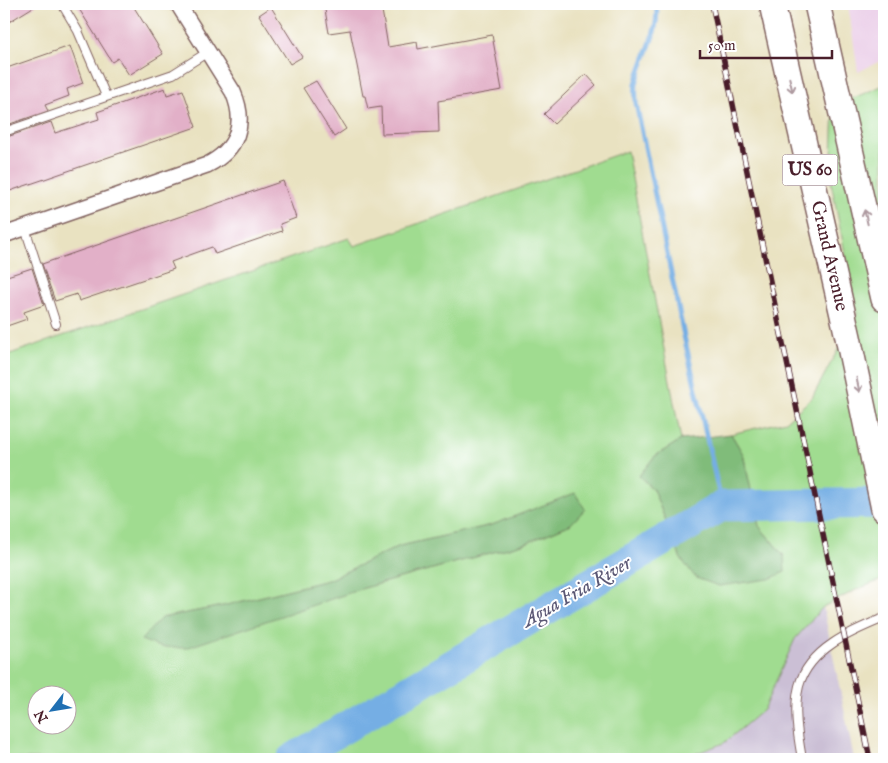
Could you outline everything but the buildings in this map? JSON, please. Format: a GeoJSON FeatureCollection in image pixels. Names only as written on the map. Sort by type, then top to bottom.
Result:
{"type":"FeatureCollection","features":[{"type":"Feature","properties":{"kind":"highway","name":"Grand Avenue"},"geometry":{"type":"LineString","coordinates":[[772,4],[848,337],[884,509]]}},
{"type":"Feature","properties":{"kind":"highway","name":"US 60"},"geometry":{"type":"LineString","coordinates":[[817,4],[884,299]]}},
{"type":"Feature","properties":{"kind":"street"},"geometry":{"type":"LineString","coordinates":[[4,235],[207,166],[226,153],[237,137],[239,124],[238,103],[178,4]]}},
{"type":"Feature","properties":{"kind":"lane"},"geometry":{"type":"LineString","coordinates":[[62,4],[78,31],[106,96]]}},
{"type":"Feature","properties":{"kind":"lane"},"geometry":{"type":"LineString","coordinates":[[4,132],[173,74],[208,52]]}},
{"type":"Feature","properties":{"kind":"lane"},"geometry":{"type":"LineString","coordinates":[[25,228],[56,324]]}},
{"type":"Feature","properties":{"kind":"lane"},"geometry":{"type":"LineString","coordinates":[[802,759],[797,709],[799,687],[805,670],[816,656],[838,640],[884,618]]}},
{"type":"Feature","properties":{"kind":"shaded area"},"geometry":{"type":"Polygon","coordinates":[[[848,4],[884,4],[884,59],[858,72],[848,4]]]}},
{"type":"Feature","properties":{"kind":"shaded area"},"geometry":{"type":"Polygon","coordinates":[[[823,606],[854,759],[681,759],[724,743],[763,710],[795,639],[823,606]]]}},
{"type":"Feature","properties":{"kind":"green space"},"geometry":{"type":"Polygon","coordinates":[[[884,85],[884,579],[858,589],[823,607],[795,639],[763,710],[724,743],[681,759],[4,759],[4,356],[349,238],[354,246],[627,151],[681,440],[655,456],[639,476],[653,489],[681,559],[784,556],[759,526],[743,454],[731,434],[786,421],[812,398],[857,314],[831,182],[834,106],[884,85]],[[574,494],[492,525],[400,546],[328,580],[223,606],[161,618],[364,588],[526,543],[571,524],[574,494]]]}},
{"type":"Feature","properties":{"kind":"green space"},"geometry":{"type":"Polygon","coordinates":[[[731,434],[743,454],[759,526],[784,556],[785,572],[769,579],[719,586],[696,578],[681,559],[653,489],[639,476],[655,456],[681,440],[731,434]]]}},
{"type":"Feature","properties":{"kind":"green space"},"geometry":{"type":"Polygon","coordinates":[[[575,493],[585,509],[571,524],[526,543],[364,588],[186,648],[160,647],[141,640],[161,618],[223,606],[328,580],[400,546],[492,525],[575,493]]]}},
{"type":"Feature","properties":{"kind":"waterway"},"geometry":{"type":"LineString","coordinates":[[656,4],[656,24],[636,84],[636,103],[684,336],[722,506]]}},
{"type":"Feature","properties":{"kind":"waterway","name":"Agua Fria River"},"geometry":{"type":"LineString","coordinates":[[292,759],[722,506],[884,503]]}},
{"type":"Feature","properties":{"kind":"railway"},"geometry":{"type":"LineString","coordinates":[[712,4],[870,759]]}}]}
